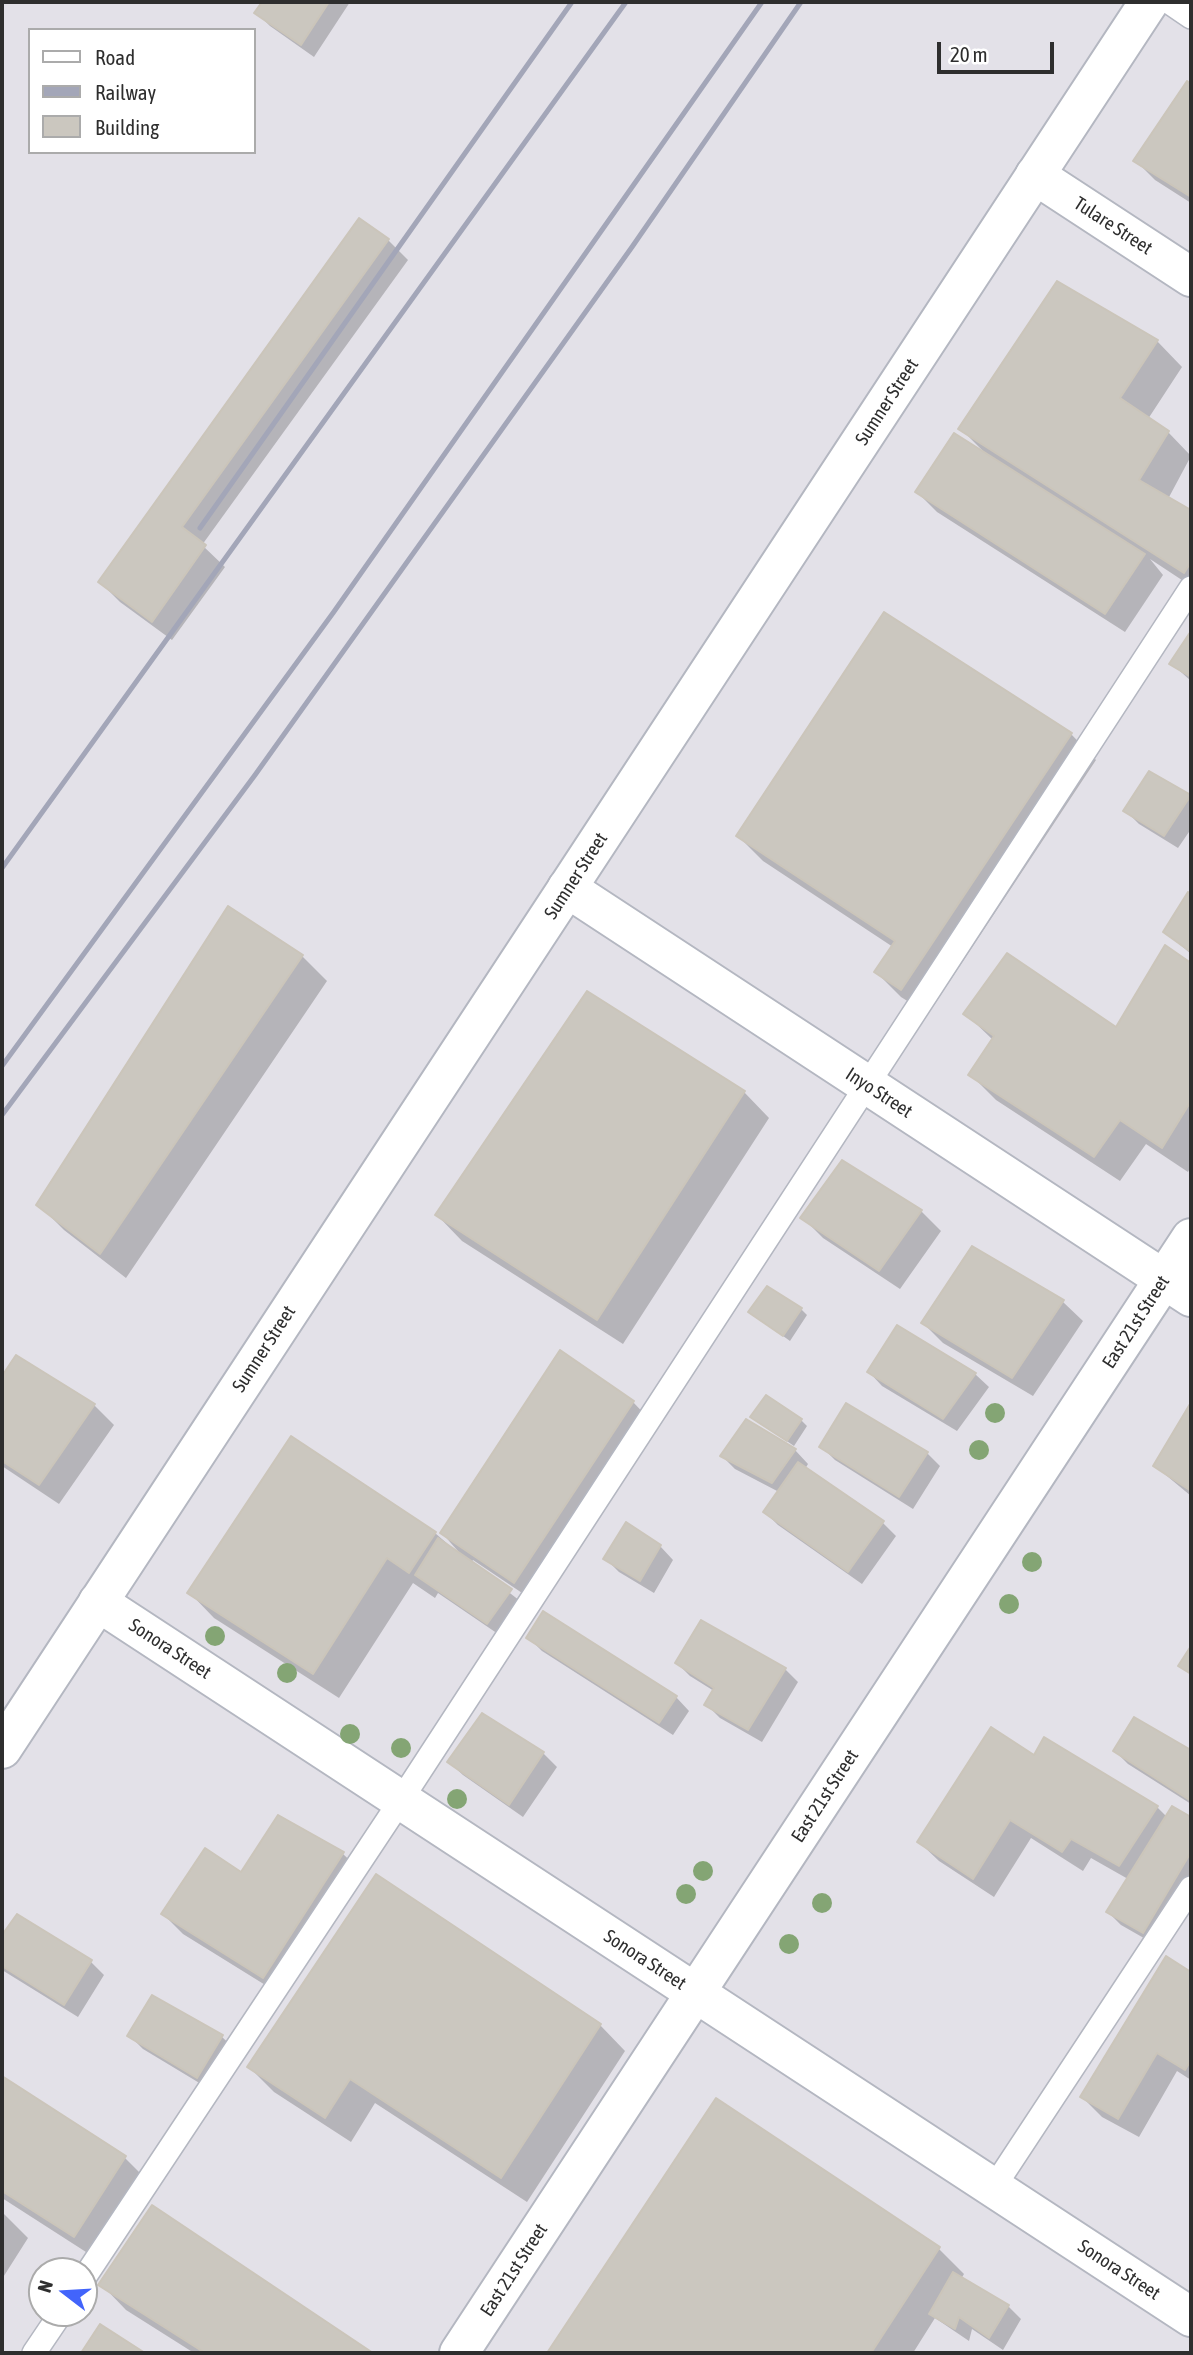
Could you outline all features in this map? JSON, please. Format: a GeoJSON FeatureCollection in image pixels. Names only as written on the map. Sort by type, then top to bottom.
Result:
{"type":"FeatureCollection","features":[{"type":"Feature","properties":{"kind":"street","name":"Sumner Street"},"geometry":{"type":"LineString","coordinates":[[2,1749],[1149,2]]}},
{"type":"Feature","properties":{"kind":"street","name":"Tulare Street"},"geometry":{"type":"LineString","coordinates":[[1035,175],[1191,277]]}},
{"type":"Feature","properties":{"kind":"street","name":"Inyo Street"},"geometry":{"type":"LineString","coordinates":[[567,888],[1178,1289]]}},
{"type":"Feature","properties":{"kind":"street","name":"East 21st Street"},"geometry":{"type":"LineString","coordinates":[[459,2353],[696,1993],[1178,1289],[1191,1238]]}},
{"type":"Feature","properties":{"kind":"street","name":"Sonora Street"},"geometry":{"type":"LineString","coordinates":[[98,1602],[1191,2316]]}},
{"type":"Feature","properties":{"kind":"lane"},"geometry":{"type":"LineString","coordinates":[[1169,2],[1191,17]]}},
{"type":"Feature","properties":{"kind":"lane"},"geometry":{"type":"LineString","coordinates":[[98,2257],[401,1800],[865,1084],[1191,588]]}},
{"type":"Feature","properties":{"kind":"lane"},"geometry":{"type":"LineString","coordinates":[[994,2187],[1191,1888]]}},
{"type":"Feature","properties":{"kind":"lane"},"geometry":{"type":"LineString","coordinates":[[34,2353],[52,2327]]}},
{"type":"Feature","properties":{"kind":"shaded area"},"geometry":{"type":"Polygon","coordinates":[[[2,2],[1191,2],[1191,2353],[2,2353],[2,2]]]}},
{"type":"Feature","properties":{"kind":"building"},"geometry":{"type":"Polygon","coordinates":[[[262,2],[329,2],[301,45],[254,13],[262,2]]]}},
{"type":"Feature","properties":{"kind":"building"},"geometry":{"type":"Polygon","coordinates":[[[1187,81],[1191,84],[1191,197],[1133,161],[1187,81]]]}},
{"type":"Feature","properties":{"kind":"building"},"geometry":{"type":"Polygon","coordinates":[[[359,218],[389,239],[182,527],[206,545],[152,622],[98,582],[359,218]]]}},
{"type":"Feature","properties":{"kind":"building"},"geometry":{"type":"Polygon","coordinates":[[[1057,281],[1158,340],[1120,398],[1169,431],[1139,480],[1191,510],[1191,562],[1184,573],[958,429],[1057,281]]]}},
{"type":"Feature","properties":{"kind":"building"},"geometry":{"type":"Polygon","coordinates":[[[954,433],[1145,554],[1105,614],[915,492],[954,433]]]}},
{"type":"Feature","properties":{"kind":"building"},"geometry":{"type":"Polygon","coordinates":[[[884,612],[1072,733],[901,990],[874,972],[895,941],[736,836],[884,612]]]}},
{"type":"Feature","properties":{"kind":"building"},"geometry":{"type":"Polygon","coordinates":[[[1191,631],[1191,677],[1169,664],[1191,631]]]}},
{"type":"Feature","properties":{"kind":"building"},"geometry":{"type":"Polygon","coordinates":[[[1149,771],[1191,795],[1164,836],[1123,811],[1149,771]]]}},
{"type":"Feature","properties":{"kind":"building"},"geometry":{"type":"Polygon","coordinates":[[[1188,892],[1191,894],[1191,952],[1163,932],[1188,892]]]}},
{"type":"Feature","properties":{"kind":"building"},"geometry":{"type":"Polygon","coordinates":[[[228,906],[303,955],[100,1254],[36,1205],[228,906]]]}},
{"type":"Feature","properties":{"kind":"building"},"geometry":{"type":"Polygon","coordinates":[[[1165,945],[1191,963],[1191,1101],[1162,1148],[1120,1120],[1094,1157],[968,1075],[994,1036],[963,1014],[1007,953],[1116,1027],[1165,945]]]}},
{"type":"Feature","properties":{"kind":"building"},"geometry":{"type":"Polygon","coordinates":[[[587,991],[745,1091],[597,1320],[435,1215],[587,991]]]}},
{"type":"Feature","properties":{"kind":"building"},"geometry":{"type":"Polygon","coordinates":[[[842,1160],[922,1210],[879,1271],[800,1218],[842,1160]]]}},
{"type":"Feature","properties":{"kind":"building"},"geometry":{"type":"Polygon","coordinates":[[[972,1246],[1064,1300],[1012,1378],[921,1323],[972,1246]]]}},
{"type":"Feature","properties":{"kind":"building"},"geometry":{"type":"Polygon","coordinates":[[[767,1286],[802,1308],[783,1336],[748,1312],[767,1286]]]}},
{"type":"Feature","properties":{"kind":"building"},"geometry":{"type":"Polygon","coordinates":[[[897,1325],[976,1373],[943,1419],[867,1372],[897,1325]]]}},
{"type":"Feature","properties":{"kind":"building"},"geometry":{"type":"Polygon","coordinates":[[[560,1350],[634,1401],[514,1583],[440,1533],[560,1350]]]}},
{"type":"Feature","properties":{"kind":"building"},"geometry":{"type":"Polygon","coordinates":[[[16,1355],[95,1404],[39,1485],[2,1461],[2,1376],[16,1355]]]}},
{"type":"Feature","properties":{"kind":"building"},"geometry":{"type":"Polygon","coordinates":[[[766,1395],[802,1419],[787,1441],[750,1417],[766,1395]]]}},
{"type":"Feature","properties":{"kind":"building"},"geometry":{"type":"Polygon","coordinates":[[[846,1403],[928,1452],[899,1497],[819,1447],[846,1403]]]}},
{"type":"Feature","properties":{"kind":"building"},"geometry":{"type":"Polygon","coordinates":[[[1191,1404],[1191,1491],[1153,1466],[1191,1404]]]}},
{"type":"Feature","properties":{"kind":"building"},"geometry":{"type":"Polygon","coordinates":[[[746,1419],[796,1449],[772,1483],[720,1456],[746,1419]]]}},
{"type":"Feature","properties":{"kind":"building"},"geometry":{"type":"Polygon","coordinates":[[[291,1436],[436,1532],[409,1573],[387,1558],[313,1674],[187,1593],[291,1436]]]}},
{"type":"Feature","properties":{"kind":"building"},"geometry":{"type":"Polygon","coordinates":[[[798,1462],[884,1521],[848,1572],[763,1512],[798,1462]]]}},
{"type":"Feature","properties":{"kind":"building"},"geometry":{"type":"Polygon","coordinates":[[[626,1522],[661,1545],[640,1581],[603,1559],[626,1522]]]}},
{"type":"Feature","properties":{"kind":"building"},"geometry":{"type":"Polygon","coordinates":[[[438,1538],[512,1589],[487,1624],[415,1575],[438,1538]]]}},
{"type":"Feature","properties":{"kind":"building"},"geometry":{"type":"Polygon","coordinates":[[[543,1611],[677,1696],[659,1723],[526,1638],[543,1611]]]}},
{"type":"Feature","properties":{"kind":"building"},"geometry":{"type":"Polygon","coordinates":[[[701,1620],[786,1668],[748,1730],[704,1705],[714,1688],[675,1663],[701,1620]]]}},
{"type":"Feature","properties":{"kind":"building"},"geometry":{"type":"Polygon","coordinates":[[[1191,1646],[1191,1674],[1178,1666],[1191,1646]]]}},
{"type":"Feature","properties":{"kind":"building"},"geometry":{"type":"Polygon","coordinates":[[[482,1713],[544,1752],[509,1805],[447,1762],[482,1713]]]}},
{"type":"Feature","properties":{"kind":"building"},"geometry":{"type":"Polygon","coordinates":[[[1134,1717],[1191,1750],[1191,1801],[1113,1751],[1134,1717]]]}},
{"type":"Feature","properties":{"kind":"building"},"geometry":{"type":"Polygon","coordinates":[[[991,1727],[1034,1755],[1044,1737],[1158,1806],[1119,1866],[1071,1839],[1062,1852],[1010,1820],[973,1879],[917,1842],[991,1727]]]}},
{"type":"Feature","properties":{"kind":"building"},"geometry":{"type":"Polygon","coordinates":[[[1172,1806],[1191,1817],[1191,1852],[1143,1933],[1106,1912],[1172,1806]]]}},
{"type":"Feature","properties":{"kind":"building"},"geometry":{"type":"Polygon","coordinates":[[[278,1815],[344,1852],[263,1978],[161,1914],[205,1848],[241,1872],[278,1815]]]}},
{"type":"Feature","properties":{"kind":"building"},"geometry":{"type":"Polygon","coordinates":[[[376,1874],[601,2024],[501,2178],[350,2079],[325,2118],[247,2067],[376,1874]]]}},
{"type":"Feature","properties":{"kind":"building"},"geometry":{"type":"Polygon","coordinates":[[[17,1914],[92,1960],[64,2005],[2,1966],[2,1935],[17,1914]]]}},
{"type":"Feature","properties":{"kind":"building"},"geometry":{"type":"Polygon","coordinates":[[[1166,1956],[1191,1972],[1191,2060],[1185,2070],[1157,2053],[1118,2119],[1080,2097],[1166,1956]]]}},
{"type":"Feature","properties":{"kind":"building"},"geometry":{"type":"Polygon","coordinates":[[[152,1995],[223,2035],[197,2078],[127,2036],[152,1995]]]}},
{"type":"Feature","properties":{"kind":"building"},"geometry":{"type":"Polygon","coordinates":[[[2,2076],[126,2156],[74,2237],[2,2191],[2,2076]]]}},
{"type":"Feature","properties":{"kind":"building"},"geometry":{"type":"Polygon","coordinates":[[[716,2098],[940,2247],[871,2353],[547,2353],[716,2098]]]}},
{"type":"Feature","properties":{"kind":"building"},"geometry":{"type":"Polygon","coordinates":[[[152,2205],[373,2353],[205,2353],[98,2285],[152,2205]]]}},
{"type":"Feature","properties":{"kind":"building"},"geometry":{"type":"Polygon","coordinates":[[[953,2272],[1009,2305],[989,2338],[959,2317],[955,2329],[929,2314],[953,2272]]]}},
{"type":"Feature","properties":{"kind":"building"},"geometry":{"type":"Polygon","coordinates":[[[100,2324],[145,2353],[81,2353],[100,2324]]]}},
{"type":"Feature","properties":{"kind":"railway"},"geometry":{"type":"LineString","coordinates":[[200,528],[572,2]]}},
{"type":"Feature","properties":{"kind":"railway"},"geometry":{"type":"LineString","coordinates":[[2,868],[626,2]]}},
{"type":"Feature","properties":{"kind":"railway"},"geometry":{"type":"LineString","coordinates":[[2,1066],[333,613],[762,2]]}},
{"type":"Feature","properties":{"kind":"railway"},"geometry":{"type":"LineString","coordinates":[[2,1115],[255,775],[632,247],[801,2]]}}]}
